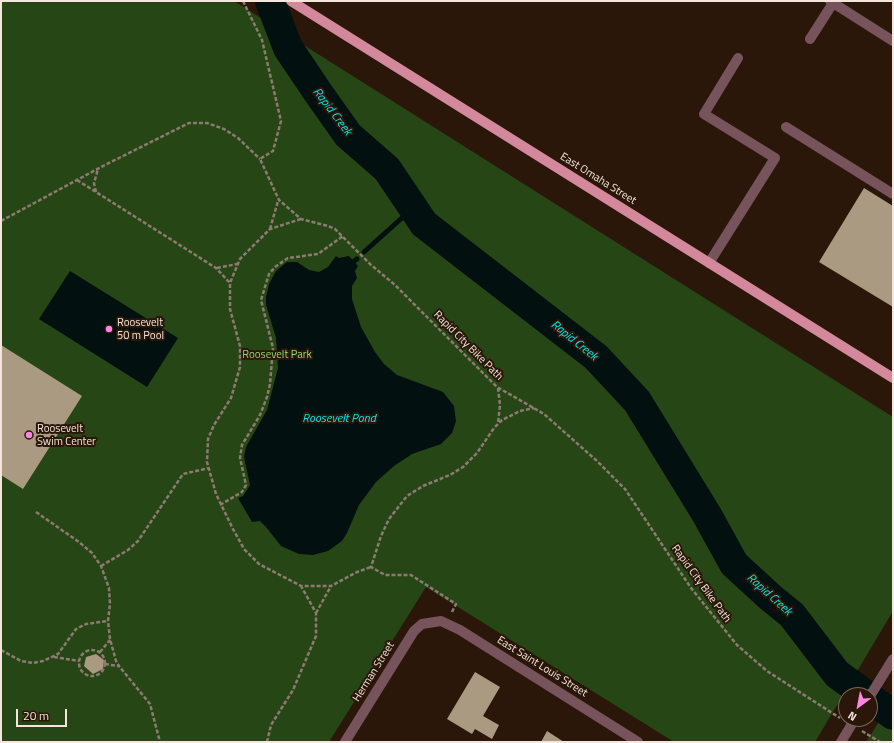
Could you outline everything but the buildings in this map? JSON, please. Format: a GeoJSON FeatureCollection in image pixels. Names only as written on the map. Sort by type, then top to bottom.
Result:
{"type":"FeatureCollection","features":[{"type":"Feature","properties":{"kind":"main road","name":"East Omaha Street"},"geometry":{"type":"LineString","coordinates":[[291,1],[893,378]]}},
{"type":"Feature","properties":{"kind":"street"},"geometry":{"type":"LineString","coordinates":[[810,39],[831,2],[893,41]]}},
{"type":"Feature","properties":{"kind":"street"},"geometry":{"type":"LineString","coordinates":[[709,263],[775,158],[704,114],[738,58]]}},
{"type":"Feature","properties":{"kind":"street"},"geometry":{"type":"LineString","coordinates":[[786,127],[893,194]]}},
{"type":"Feature","properties":{"kind":"street","name":"East Saint Louis Street"},"geometry":{"type":"LineString","coordinates":[[430,622],[441,621],[460,630],[638,742]]}},
{"type":"Feature","properties":{"kind":"street","name":"Herman Street"},"geometry":{"type":"LineString","coordinates":[[345,742],[414,631],[422,624],[430,622]]}},
{"type":"Feature","properties":{"kind":"street"},"geometry":{"type":"LineString","coordinates":[[876,687],[893,660]]}},
{"type":"Feature","properties":{"kind":"street"},"geometry":{"type":"LineString","coordinates":[[841,742],[848,727]]}},
{"type":"Feature","properties":{"kind":"path"},"geometry":{"type":"LineString","coordinates":[[1,221],[178,127],[194,122],[207,123],[224,129],[238,138],[260,159],[273,151],[281,121],[262,40],[243,1]]}},
{"type":"Feature","properties":{"kind":"path","name":"Rapid City Bike Path"},"geometry":{"type":"LineString","coordinates":[[260,159],[279,200],[301,220],[328,226],[342,236],[370,264],[395,285],[497,387],[544,414],[625,489],[691,588],[737,645],[767,671],[838,713]]}},
{"type":"Feature","properties":{"kind":"path"},"geometry":{"type":"LineString","coordinates":[[96,192],[94,183],[98,169]]}},
{"type":"Feature","properties":{"kind":"path"},"geometry":{"type":"LineString","coordinates":[[77,180],[216,268],[230,283]]}},
{"type":"Feature","properties":{"kind":"path"},"geometry":{"type":"LineString","coordinates":[[270,229],[279,200]]}},
{"type":"Feature","properties":{"kind":"path"},"geometry":{"type":"LineString","coordinates":[[301,220],[270,229],[252,246],[237,264],[230,283],[230,309],[240,346],[240,367],[232,398],[214,425],[208,440],[207,456],[220,505],[242,545],[254,561],[263,567],[301,586],[331,586],[357,572],[371,567],[385,575],[411,575],[456,604],[448,624]]}},
{"type":"Feature","properties":{"kind":"path"},"geometry":{"type":"LineString","coordinates":[[220,505],[242,492],[246,485],[240,458],[242,445],[260,415],[270,384],[273,348],[261,300],[269,274],[275,267],[288,258],[318,254],[342,236]]}},
{"type":"Feature","properties":{"kind":"path"},"geometry":{"type":"LineString","coordinates":[[216,268],[237,264]]}},
{"type":"Feature","properties":{"kind":"path"},"geometry":{"type":"LineString","coordinates":[[497,387],[500,398],[498,423]]}},
{"type":"Feature","properties":{"kind":"path"},"geometry":{"type":"LineString","coordinates":[[371,567],[383,530],[403,501],[423,486],[450,475],[468,463],[498,423],[514,414],[534,408]]}},
{"type":"Feature","properties":{"kind":"path"},"geometry":{"type":"LineString","coordinates":[[101,566],[128,550],[138,541],[183,474],[209,468]]}},
{"type":"Feature","properties":{"kind":"path"},"geometry":{"type":"LineString","coordinates":[[36,512],[79,542],[92,553],[101,566],[109,588],[108,622],[110,640],[119,666],[150,704],[160,742]]}},
{"type":"Feature","properties":{"kind":"path"},"geometry":{"type":"LineString","coordinates":[[267,742],[271,725],[293,690],[316,636],[316,613],[301,586]]}},
{"type":"Feature","properties":{"kind":"path"},"geometry":{"type":"LineString","coordinates":[[316,613],[331,586]]}},
{"type":"Feature","properties":{"kind":"path"},"geometry":{"type":"LineString","coordinates":[[1,650],[16,659],[28,663],[43,662],[54,657],[76,630],[86,624],[108,622]]}},
{"type":"Feature","properties":{"kind":"path"},"geometry":{"type":"LineString","coordinates":[[100,652],[110,640]]}},
{"type":"Feature","properties":{"kind":"path"},"geometry":{"type":"LineString","coordinates":[[94,650],[100,652],[104,657],[105,664],[100,673],[90,676],[81,670],[79,661],[80,656],[85,651],[94,650]]}},
{"type":"Feature","properties":{"kind":"path"},"geometry":{"type":"LineString","coordinates":[[54,657],[79,661]]}},
{"type":"Feature","properties":{"kind":"path"},"geometry":{"type":"LineString","coordinates":[[105,664],[119,666]]}},
{"type":"Feature","properties":{"kind":"path"},"geometry":{"type":"LineString","coordinates":[[860,730],[880,742]]}},
{"type":"Feature","properties":{"kind":"green space","name":"Roosevelt Park"},"geometry":{"type":"Polygon","coordinates":[[[1,1],[234,1],[893,417],[893,611],[848,687],[838,687],[838,703],[815,742],[674,742],[426,587],[329,742],[1,742],[1,1]]]}},
{"type":"Feature","properties":{"kind":"green space"},"geometry":{"type":"Polygon","coordinates":[[[893,700],[893,742],[866,742],[876,727],[878,727],[878,723],[893,700]]]}},
{"type":"Feature","properties":{"kind":"water","name":"Roosevelt Pond"},"geometry":{"type":"Polygon","coordinates":[[[336,256],[339,258],[349,256],[358,266],[355,271],[357,278],[352,286],[352,299],[361,327],[375,352],[384,364],[397,375],[443,392],[454,406],[456,421],[452,433],[441,444],[412,454],[394,466],[376,482],[359,505],[342,541],[328,551],[313,555],[299,554],[281,546],[260,521],[252,522],[238,498],[243,496],[250,485],[244,457],[246,447],[267,410],[278,368],[276,338],[266,305],[269,284],[276,271],[287,262],[297,262],[309,270],[319,272],[328,267],[336,256]]]}},
{"type":"Feature","properties":{"kind":"water","name":"Roosevelt 50 m Pool"},"geometry":{"type":"Polygon","coordinates":[[[70,271],[178,338],[147,387],[39,319],[70,271]]]}},
{"type":"Feature","properties":{"kind":"waterway","name":"Rapid Creek"},"geometry":{"type":"LineString","coordinates":[[270,1],[288,48],[348,135],[387,169],[424,224],[596,357],[637,401],[707,515],[734,564],[792,615],[837,674],[855,687]]}},
{"type":"Feature","properties":{"kind":"waterway"},"geometry":{"type":"LineString","coordinates":[[364,252],[413,208]]}},
{"type":"Feature","properties":{"kind":"waterway"},"geometry":{"type":"LineString","coordinates":[[353,262],[357,259]]}},
{"type":"Feature","properties":{"kind":"waterway","name":"Rapid Creek"},"geometry":{"type":"LineString","coordinates":[[878,704],[893,715]]}},
{"type":"Feature","properties":{"kind":"waterway","name":"Rapid Creek"},"geometry":{"type":"LineString","coordinates":[[889,712],[893,710]]}},
{"type":"Feature","properties":{"kind":"place","name":"Roosevelt 50 m Pool"},"geometry":{"type":"Point","coordinates":[109,329]}},
{"type":"Feature","properties":{"kind":"place","name":"Roosevelt Swim Center"},"geometry":{"type":"Point","coordinates":[29,435]}}]}
